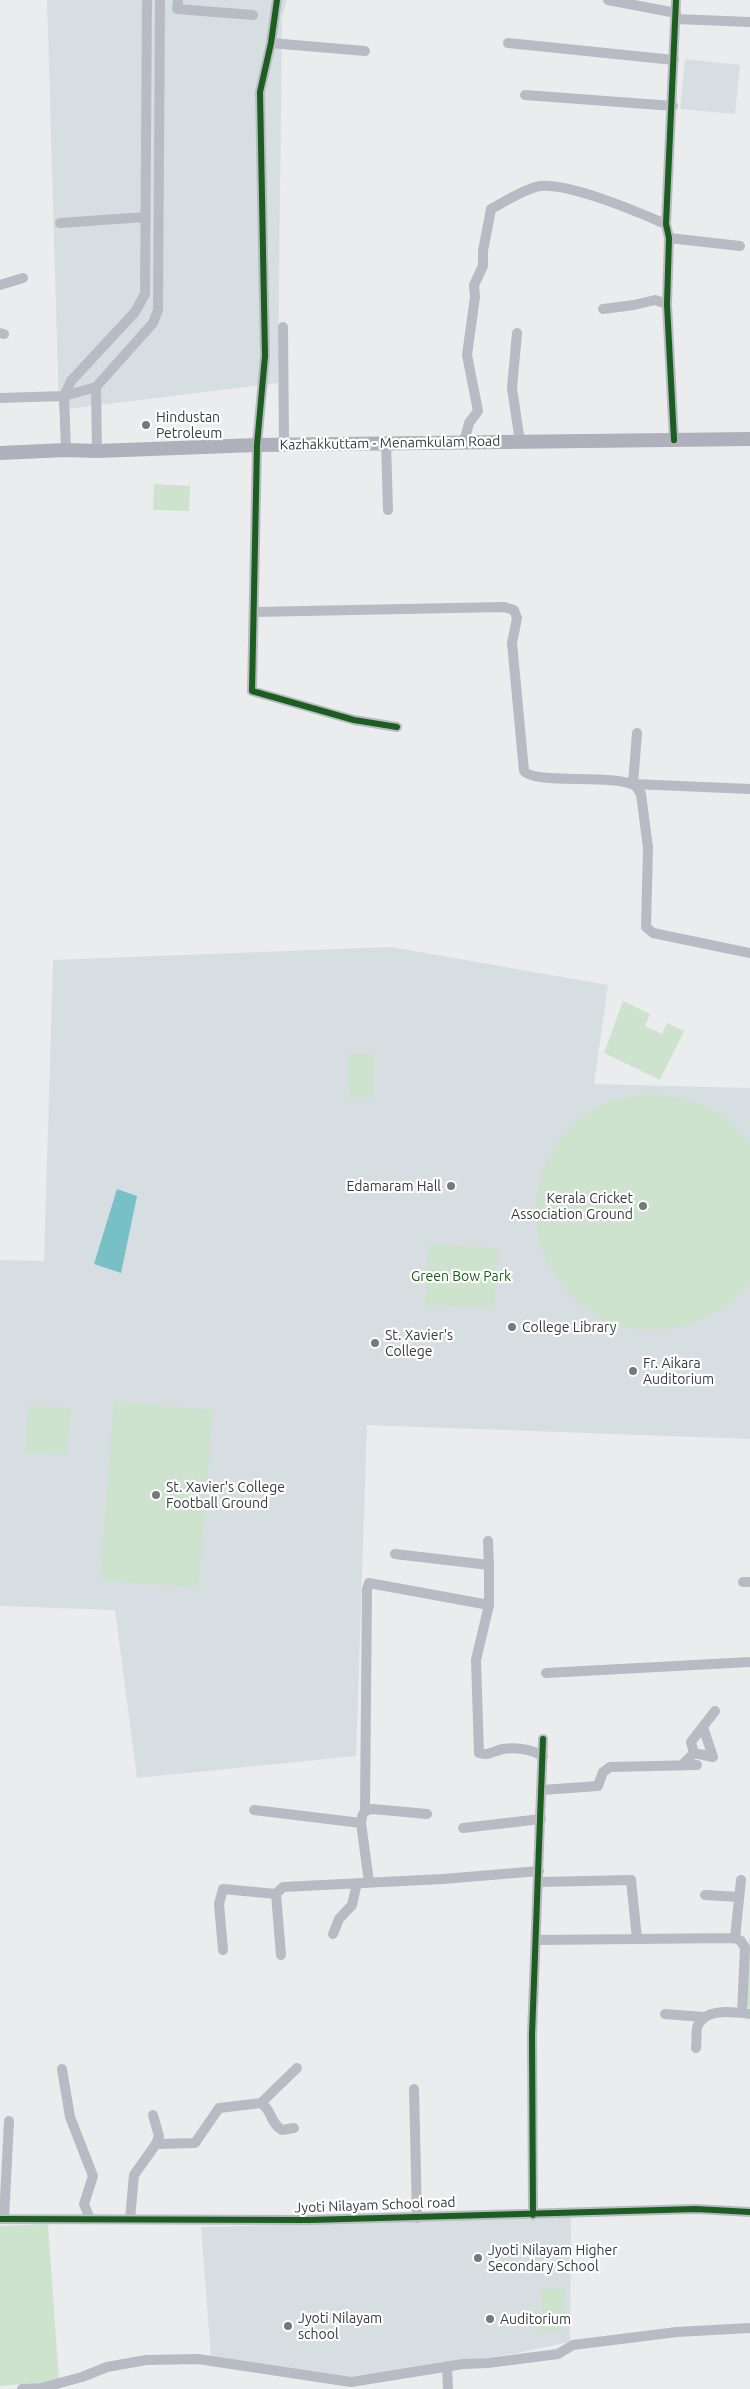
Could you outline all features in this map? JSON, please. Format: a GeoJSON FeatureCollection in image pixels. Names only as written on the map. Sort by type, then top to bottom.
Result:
{"type":"FeatureCollection","features":[{"type":"Feature","properties":{"kind":"main road","name":"Kazhakkuttam - Menamkulam Road"},"geometry":{"type":"LineString","coordinates":[[0,453],[66,450],[96,452],[284,444],[750,439]]}},
{"type":"Feature","properties":{"kind":"street"},"geometry":{"type":"LineString","coordinates":[[66,450],[64,396],[71,381],[135,312],[145,294],[147,0]]}},
{"type":"Feature","properties":{"kind":"street"},"geometry":{"type":"LineString","coordinates":[[0,398],[64,396],[96,387],[153,323],[158,310],[161,182],[160,0]]}},
{"type":"Feature","properties":{"kind":"street"},"geometry":{"type":"LineString","coordinates":[[178,0],[177,9],[253,15]]}},
{"type":"Feature","properties":{"kind":"street"},"geometry":{"type":"LineString","coordinates":[[277,0],[271,43],[260,92],[265,356],[257,445],[252,691],[354,720],[397,726]]}},
{"type":"Feature","properties":{"kind":"street"},"geometry":{"type":"LineString","coordinates":[[608,0],[676,16],[750,22]]}},
{"type":"Feature","properties":{"kind":"street"},"geometry":{"type":"LineString","coordinates":[[674,440],[667,304],[669,238],[666,224],[673,106],[676,0]]}},
{"type":"Feature","properties":{"kind":"street"},"geometry":{"type":"LineString","coordinates":[[271,43],[365,51]]}},
{"type":"Feature","properties":{"kind":"street"},"geometry":{"type":"LineString","coordinates":[[508,43],[674,60]]}},
{"type":"Feature","properties":{"kind":"street"},"geometry":{"type":"LineString","coordinates":[[525,95],[673,106]]}},
{"type":"Feature","properties":{"kind":"street"},"geometry":{"type":"LineString","coordinates":[[145,183],[161,182]]}},
{"type":"Feature","properties":{"kind":"street"},"geometry":{"type":"LineString","coordinates":[[464,442],[469,423],[478,411],[467,355],[475,297],[474,285],[482,266],[482,251],[491,209],[540,186],[589,195],[618,204],[666,224]]}},
{"type":"Feature","properties":{"kind":"street"},"geometry":{"type":"LineString","coordinates":[[60,222],[145,217]]}},
{"type":"Feature","properties":{"kind":"street"},"geometry":{"type":"LineString","coordinates":[[669,238],[740,246]]}},
{"type":"Feature","properties":{"kind":"street"},"geometry":{"type":"LineString","coordinates":[[0,285],[24,278]]}},
{"type":"Feature","properties":{"kind":"street"},"geometry":{"type":"LineString","coordinates":[[602,309],[655,300],[667,304]]}},
{"type":"Feature","properties":{"kind":"street"},"geometry":{"type":"LineString","coordinates":[[283,327],[284,444]]}},
{"type":"Feature","properties":{"kind":"street"},"geometry":{"type":"LineString","coordinates":[[517,333],[512,388],[520,442]]}},
{"type":"Feature","properties":{"kind":"street"},"geometry":{"type":"LineString","coordinates":[[96,387],[96,452]]}},
{"type":"Feature","properties":{"kind":"street"},"geometry":{"type":"LineString","coordinates":[[386,443],[388,510]]}},
{"type":"Feature","properties":{"kind":"street"},"geometry":{"type":"LineString","coordinates":[[254,612],[510,607],[517,618],[512,643],[524,771],[535,777],[581,778],[633,784],[750,789]]}},
{"type":"Feature","properties":{"kind":"street"},"geometry":{"type":"LineString","coordinates":[[633,784],[636,733]]}},
{"type":"Feature","properties":{"kind":"street"},"geometry":{"type":"LineString","coordinates":[[633,784],[639,789],[641,794],[648,848],[646,927],[652,933],[750,953]]}},
{"type":"Feature","properties":{"kind":"street"},"geometry":{"type":"LineString","coordinates":[[488,1541],[489,1604],[476,1660],[479,1753],[487,1755],[502,1749],[529,1748],[543,1756]]}},
{"type":"Feature","properties":{"kind":"street"},"geometry":{"type":"LineString","coordinates":[[395,1554],[489,1565]]}},
{"type":"Feature","properties":{"kind":"street"},"geometry":{"type":"LineString","coordinates":[[366,1810],[367,1589],[369,1583],[489,1604]]}},
{"type":"Feature","properties":{"kind":"street"},"geometry":{"type":"LineString","coordinates":[[546,1673],[750,1662]]}},
{"type":"Feature","properties":{"kind":"street"},"geometry":{"type":"LineString","coordinates":[[694,1752],[691,1742],[715,1711]]}},
{"type":"Feature","properties":{"kind":"street"},"geometry":{"type":"LineString","coordinates":[[694,1752],[713,1757],[703,1727]]}},
{"type":"Feature","properties":{"kind":"street"},"geometry":{"type":"LineString","coordinates":[[533,2215],[532,2035],[543,1738]]}},
{"type":"Feature","properties":{"kind":"street"},"geometry":{"type":"LineString","coordinates":[[682,1766],[694,1752]]}},
{"type":"Feature","properties":{"kind":"street"},"geometry":{"type":"LineString","coordinates":[[542,1790],[598,1786],[603,1772],[610,1767],[697,1765]]}},
{"type":"Feature","properties":{"kind":"street"},"geometry":{"type":"LineString","coordinates":[[369,1882],[361,1823],[362,1813],[373,1808],[426,1814]]}},
{"type":"Feature","properties":{"kind":"street"},"geometry":{"type":"LineString","coordinates":[[254,1810],[361,1823]]}},
{"type":"Feature","properties":{"kind":"street"},"geometry":{"type":"LineString","coordinates":[[463,1828],[541,1819]]}},
{"type":"Feature","properties":{"kind":"street"},"geometry":{"type":"LineString","coordinates":[[281,1955],[276,1894],[278,1890],[290,1886],[539,1871]]}},
{"type":"Feature","properties":{"kind":"street"},"geometry":{"type":"LineString","coordinates":[[539,1882],[631,1880],[637,1939]]}},
{"type":"Feature","properties":{"kind":"street"},"geometry":{"type":"LineString","coordinates":[[735,1938],[741,1880]]}},
{"type":"Feature","properties":{"kind":"street"},"geometry":{"type":"LineString","coordinates":[[333,1934],[339,1919],[352,1904],[357,1883]]}},
{"type":"Feature","properties":{"kind":"street"},"geometry":{"type":"LineString","coordinates":[[223,1950],[219,1904],[223,1890],[276,1894]]}},
{"type":"Feature","properties":{"kind":"street"},"geometry":{"type":"LineString","coordinates":[[704,1895],[739,1897]]}},
{"type":"Feature","properties":{"kind":"street"},"geometry":{"type":"LineString","coordinates":[[537,1940],[735,1938],[741,1941],[745,1948],[746,2014],[712,2013],[704,2017],[665,2014]]}},
{"type":"Feature","properties":{"kind":"street"},"geometry":{"type":"LineString","coordinates":[[696,2048],[698,2027],[704,2017]]}},
{"type":"Feature","properties":{"kind":"street"},"geometry":{"type":"LineString","coordinates":[[156,2144],[195,2143],[219,2108],[261,2103],[297,2068]]}},
{"type":"Feature","properties":{"kind":"street"},"geometry":{"type":"LineString","coordinates":[[62,2069],[70,2117],[93,2176],[84,2204],[90,2219]]}},
{"type":"Feature","properties":{"kind":"street"},"geometry":{"type":"LineString","coordinates":[[414,2089],[417,2218]]}},
{"type":"Feature","properties":{"kind":"street"},"geometry":{"type":"LineString","coordinates":[[261,2103],[267,2107],[273,2125],[282,2130],[294,2128]]}},
{"type":"Feature","properties":{"kind":"street"},"geometry":{"type":"LineString","coordinates":[[130,2219],[134,2175],[156,2144],[159,2136],[153,2115]]}},
{"type":"Feature","properties":{"kind":"street"},"geometry":{"type":"LineString","coordinates":[[2,2219],[9,2122]]}},
{"type":"Feature","properties":{"kind":"street","name":"Jyoti Nilayam School road"},"geometry":{"type":"LineString","coordinates":[[2,2219],[237,2221],[417,2218],[447,2214],[533,2215],[696,2209],[750,2212]]}},
{"type":"Feature","properties":{"kind":"street"},"geometry":{"type":"LineString","coordinates":[[22,2389],[41,2388],[107,2368],[146,2360],[198,2359],[351,2382],[447,2366],[558,2354],[573,2345],[677,2332],[750,2328]]}},
{"type":"Feature","properties":{"kind":"street"},"geometry":{"type":"LineString","coordinates":[[447,2366],[448,2389]]}},
{"type":"Feature","properties":{"kind":"shaded area"},"geometry":{"type":"Polygon","coordinates":[[[47,0],[287,0],[282,16],[278,383],[59,410],[47,0]]]}},
{"type":"Feature","properties":{"kind":"shaded area"},"geometry":{"type":"Polygon","coordinates":[[[685,59],[740,65],[735,114],[680,109],[685,59]]]}},
{"type":"Feature","properties":{"kind":"shaded area","name":"St. Xavier's College"},"geometry":{"type":"Polygon","coordinates":[[[391,947],[608,985],[594,1084],[750,1088],[750,1439],[367,1425],[356,1756],[137,1778],[115,1610],[0,1606],[0,1260],[44,1261],[53,960],[391,947]]]}},
{"type":"Feature","properties":{"kind":"shaded area"},"geometry":{"type":"Polygon","coordinates":[[[571,2217],[570,2342],[512,2354],[347,2377],[211,2357],[201,2227],[571,2217]]]}},
{"type":"Feature","properties":{"kind":"green space"},"geometry":{"type":"Polygon","coordinates":[[[154,484],[190,486],[189,511],[153,510],[154,484]]]}},
{"type":"Feature","properties":{"kind":"green space"},"geometry":{"type":"Polygon","coordinates":[[[623,1001],[650,1014],[645,1026],[662,1034],[667,1023],[684,1031],[660,1080],[604,1053],[623,1001]]]}},
{"type":"Feature","properties":{"kind":"green space"},"geometry":{"type":"Polygon","coordinates":[[[348,1053],[373,1053],[374,1098],[349,1098],[348,1053]]]}},
{"type":"Feature","properties":{"kind":"green space","name":"Kerala Cricket Association Ground"},"geometry":{"type":"Polygon","coordinates":[[[647,1094],[685,1098],[721,1114],[750,1144],[750,1281],[734,1300],[712,1314],[697,1321],[656,1330],[619,1325],[586,1308],[560,1282],[542,1249],[536,1212],[541,1174],[567,1132],[596,1108],[619,1099],[647,1094]]]}},
{"type":"Feature","properties":{"kind":"green space","name":"Green Bow Park"},"geometry":{"type":"Polygon","coordinates":[[[428,1243],[498,1248],[494,1309],[425,1305],[428,1243]]]}},
{"type":"Feature","properties":{"kind":"green space","name":"St. Xavier's College Football Ground"},"geometry":{"type":"Polygon","coordinates":[[[114,1401],[213,1410],[198,1588],[100,1580],[114,1401]]]}},
{"type":"Feature","properties":{"kind":"green space"},"geometry":{"type":"Polygon","coordinates":[[[28,1405],[71,1408],[67,1455],[25,1452],[28,1405]]]}},
{"type":"Feature","properties":{"kind":"green space"},"geometry":{"type":"Polygon","coordinates":[[[750,1939],[750,2010],[745,2001],[750,1939]]]}},
{"type":"Feature","properties":{"kind":"green space"},"geometry":{"type":"Polygon","coordinates":[[[48,2224],[59,2381],[0,2386],[0,2226],[48,2224]]]}},
{"type":"Feature","properties":{"kind":"green space"},"geometry":{"type":"Polygon","coordinates":[[[542,2288],[565,2289],[563,2332],[540,2332],[542,2288]]]}},
{"type":"Feature","properties":{"kind":"water"},"geometry":{"type":"Polygon","coordinates":[[[117,1189],[137,1196],[121,1273],[94,1264],[117,1189]]]}},
{"type":"Feature","properties":{"kind":"cycle path"},"geometry":{"type":"LineString","coordinates":[[277,0],[271,43],[260,92],[265,356],[257,445],[252,691],[354,720],[397,727]]}},
{"type":"Feature","properties":{"kind":"cycle path"},"geometry":{"type":"LineString","coordinates":[[674,440],[667,304],[669,238],[666,224],[676,0]]}},
{"type":"Feature","properties":{"kind":"cycle path"},"geometry":{"type":"LineString","coordinates":[[533,2215],[532,2035],[543,1739]]}},
{"type":"Feature","properties":{"kind":"cycle path"},"geometry":{"type":"LineString","coordinates":[[0,2219],[309,2220],[696,2209],[750,2212]]}},
{"type":"Feature","properties":{"kind":"place","name":"Hindustan Petroleum"},"geometry":{"type":"Point","coordinates":[146,425]}},
{"type":"Feature","properties":{"kind":"place","name":"Edamaram Hall"},"geometry":{"type":"Point","coordinates":[451,1186]}},
{"type":"Feature","properties":{"kind":"place","name":"Kerala Cricket Association Ground"},"geometry":{"type":"Point","coordinates":[643,1206]}},
{"type":"Feature","properties":{"kind":"place","name":"College Library"},"geometry":{"type":"Point","coordinates":[512,1327]}},
{"type":"Feature","properties":{"kind":"place","name":"St. Xavier's College"},"geometry":{"type":"Point","coordinates":[375,1343]}},
{"type":"Feature","properties":{"kind":"place","name":"Fr. Aikara Auditorium"},"geometry":{"type":"Point","coordinates":[633,1371]}},
{"type":"Feature","properties":{"kind":"place","name":"St. Xavier's College Football Ground"},"geometry":{"type":"Point","coordinates":[156,1495]}},
{"type":"Feature","properties":{"kind":"place","name":"Jyoti Nilayam Higher Secondary School"},"geometry":{"type":"Point","coordinates":[478,2258]}},
{"type":"Feature","properties":{"kind":"place","name":"Auditorium"},"geometry":{"type":"Point","coordinates":[490,2319]}},
{"type":"Feature","properties":{"kind":"place","name":"Jyoti Nilayam school"},"geometry":{"type":"Point","coordinates":[288,2326]}}]}
